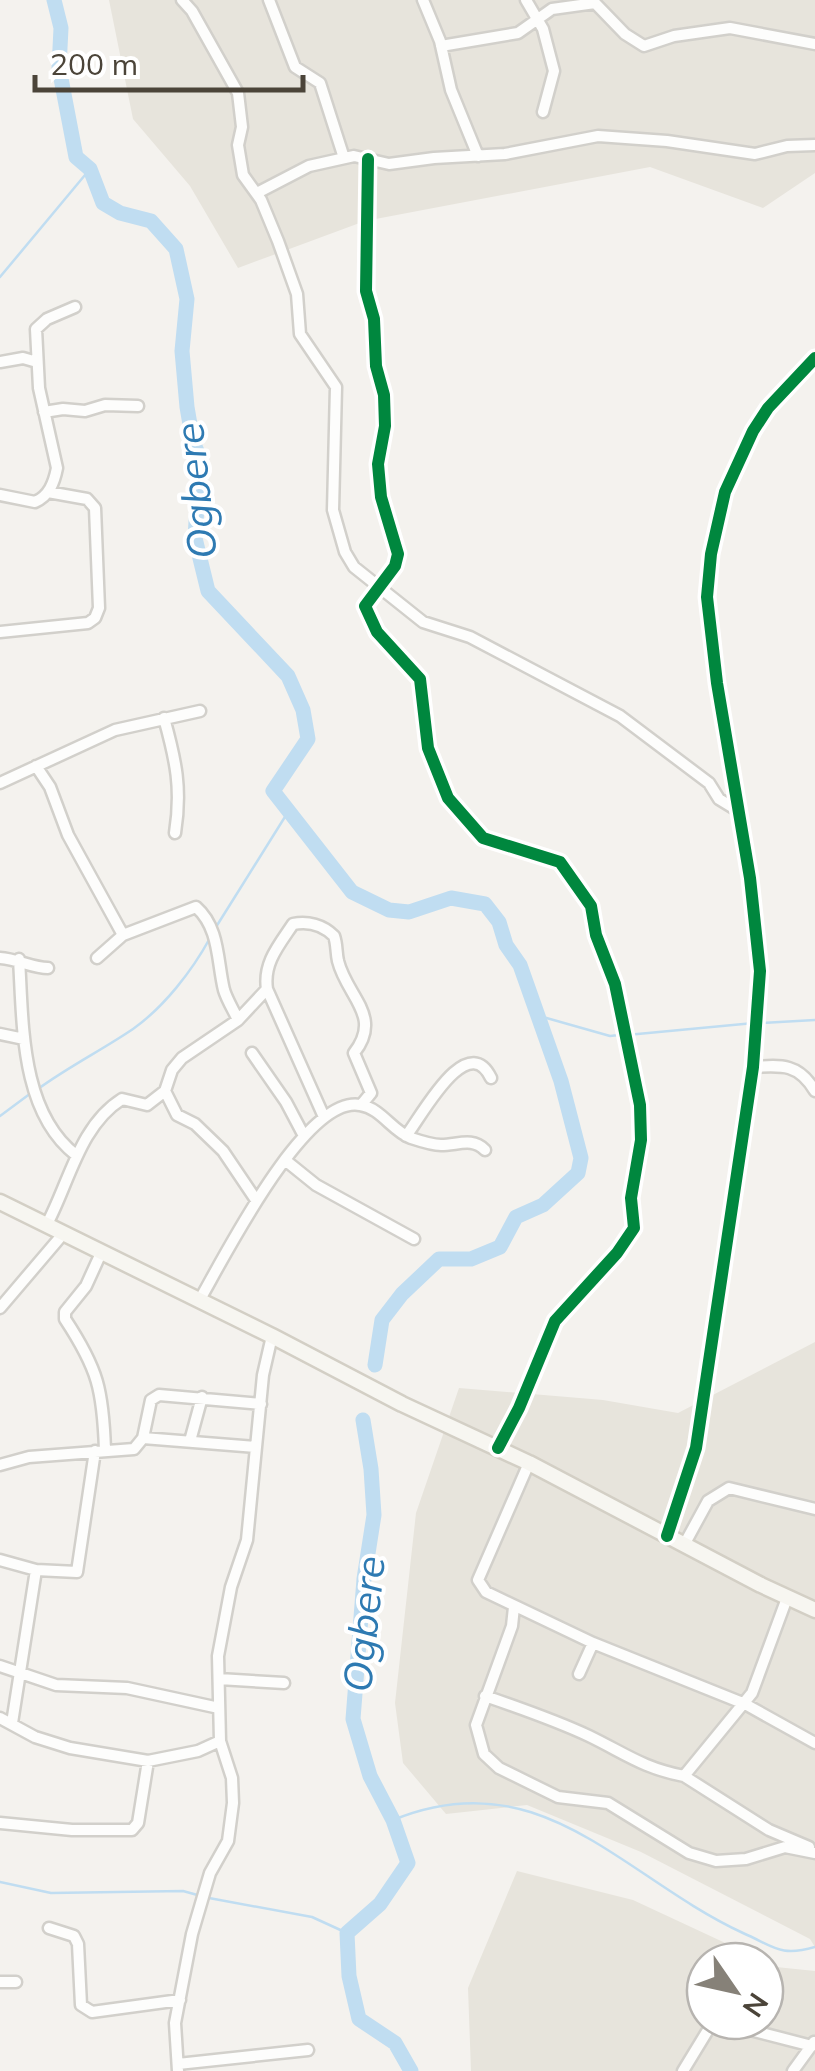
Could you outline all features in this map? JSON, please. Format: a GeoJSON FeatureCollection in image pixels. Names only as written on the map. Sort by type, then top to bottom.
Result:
{"type":"FeatureCollection","features":[{"type":"Feature","properties":{"kind":"main road"},"geometry":{"type":"LineString","coordinates":[[0,1202],[402,1404],[530,1463],[815,1610]]}},
{"type":"Feature","properties":{"kind":"street"},"geometry":{"type":"LineString","coordinates":[[182,0],[238,92],[243,175],[257,194],[297,294],[300,334],[336,386],[333,510],[344,552],[354,567],[423,622],[470,637],[620,716],[709,783],[719,799],[737,810]]}},
{"type":"Feature","properties":{"kind":"street"},"geometry":{"type":"LineString","coordinates":[[269,0],[295,67],[320,82],[344,158]]}},
{"type":"Feature","properties":{"kind":"street"},"geometry":{"type":"LineString","coordinates":[[423,0],[441,46],[451,90],[478,156]]}},
{"type":"Feature","properties":{"kind":"street"},"geometry":{"type":"LineString","coordinates":[[526,0],[538,19],[554,71],[543,112]]}},
{"type":"Feature","properties":{"kind":"street"},"geometry":{"type":"LineString","coordinates":[[441,46],[518,34],[552,9],[594,3],[625,34],[644,46],[674,36],[730,28],[815,44]]}},
{"type":"Feature","properties":{"kind":"street"},"geometry":{"type":"LineString","coordinates":[[257,194],[309,166],[354,156],[388,164],[505,154],[598,136],[668,141],[755,154],[787,146],[815,145]]}},
{"type":"Feature","properties":{"kind":"street"},"geometry":{"type":"LineString","coordinates":[[368,159],[366,291],[374,319],[376,366],[384,394],[379,480],[398,554],[365,606],[378,632],[420,679],[428,748],[448,798],[482,838],[560,862],[590,906],[596,935],[615,984],[640,1104],[641,1140],[631,1198],[634,1228],[617,1254],[554,1321],[519,1408],[498,1448]]}},
{"type":"Feature","properties":{"kind":"street"},"geometry":{"type":"LineString","coordinates":[[0,495],[35,502],[48,492],[57,468],[44,412],[35,340],[38,324],[75,308]]}},
{"type":"Feature","properties":{"kind":"street"},"geometry":{"type":"LineString","coordinates":[[0,362],[23,358],[37,362]]}},
{"type":"Feature","properties":{"kind":"street"},"geometry":{"type":"LineString","coordinates":[[667,1536],[696,1448],[753,1067],[760,971],[750,878],[709,614],[711,554],[725,492],[753,431],[768,408],[815,358]]}},
{"type":"Feature","properties":{"kind":"street"},"geometry":{"type":"LineString","coordinates":[[44,412],[85,412],[106,404],[138,406]]}},
{"type":"Feature","properties":{"kind":"street"},"geometry":{"type":"LineString","coordinates":[[0,632],[88,622],[95,618],[99,608],[95,508],[86,500],[48,492]]}},
{"type":"Feature","properties":{"kind":"street"},"geometry":{"type":"LineString","coordinates":[[0,783],[114,730],[200,710]]}},
{"type":"Feature","properties":{"kind":"street"},"geometry":{"type":"LineString","coordinates":[[164,718],[180,800],[174,833]]}},
{"type":"Feature","properties":{"kind":"street"},"geometry":{"type":"LineString","coordinates":[[36,766],[50,787],[68,835],[123,935]]}},
{"type":"Feature","properties":{"kind":"street"},"geometry":{"type":"LineString","coordinates":[[97,958],[123,935],[196,907],[205,915],[222,959],[224,991],[238,1020]]}},
{"type":"Feature","properties":{"kind":"street"},"geometry":{"type":"LineString","coordinates":[[199,1301],[256,1200],[304,1136],[339,1106],[362,1104],[368,1099],[370,1089],[354,1053],[363,1042],[366,1017],[338,962],[334,936],[321,926],[292,924],[270,958],[265,978],[324,1117]]}},
{"type":"Feature","properties":{"kind":"street"},"geometry":{"type":"LineString","coordinates":[[0,958],[48,968]]}},
{"type":"Feature","properties":{"kind":"street"},"geometry":{"type":"LineString","coordinates":[[19,959],[30,1073],[52,1133],[76,1155]]}},
{"type":"Feature","properties":{"kind":"street"},"geometry":{"type":"LineString","coordinates":[[46,1226],[76,1155],[114,1104],[126,1099],[147,1105],[165,1091],[172,1070],[182,1058],[238,1020],[267,989]]}},
{"type":"Feature","properties":{"kind":"street"},"geometry":{"type":"LineString","coordinates":[[0,1034],[24,1039]]}},
{"type":"Feature","properties":{"kind":"street"},"geometry":{"type":"LineString","coordinates":[[252,1053],[304,1136]]}},
{"type":"Feature","properties":{"kind":"street"},"geometry":{"type":"LineString","coordinates":[[406,1136],[431,1096],[472,1063],[482,1064],[491,1078]]}},
{"type":"Feature","properties":{"kind":"street"},"geometry":{"type":"LineString","coordinates":[[753,1067],[795,1068],[815,1091]]}},
{"type":"Feature","properties":{"kind":"street"},"geometry":{"type":"LineString","coordinates":[[165,1091],[177,1116],[195,1124],[223,1151],[256,1200]]}},
{"type":"Feature","properties":{"kind":"street"},"geometry":{"type":"LineString","coordinates":[[362,1104],[406,1136],[438,1145],[468,1142],[485,1150]]}},
{"type":"Feature","properties":{"kind":"street"},"geometry":{"type":"LineString","coordinates":[[285,1160],[316,1184],[414,1239]]}},
{"type":"Feature","properties":{"kind":"street"},"geometry":{"type":"LineString","coordinates":[[0,1308],[63,1234]]}},
{"type":"Feature","properties":{"kind":"street"},"geometry":{"type":"LineString","coordinates":[[0,1560],[36,1570],[78,1572],[100,1451],[104,1403],[96,1370],[65,1312],[86,1286],[101,1253]]}},
{"type":"Feature","properties":{"kind":"street"},"geometry":{"type":"LineString","coordinates":[[272,1336],[247,1540],[222,1625],[218,1679],[220,1740],[232,1778],[233,1803],[228,1841],[206,1888],[192,1934],[175,2023],[178,2068],[308,2050]]}},
{"type":"Feature","properties":{"kind":"street"},"geometry":{"type":"LineString","coordinates":[[0,1466],[29,1457],[134,1448],[144,1438],[151,1400],[167,1393],[261,1404]]}},
{"type":"Feature","properties":{"kind":"street"},"geometry":{"type":"LineString","coordinates":[[190,1441],[202,1396]]}},
{"type":"Feature","properties":{"kind":"street"},"geometry":{"type":"LineString","coordinates":[[144,1438],[256,1447]]}},
{"type":"Feature","properties":{"kind":"street"},"geometry":{"type":"LineString","coordinates":[[530,1463],[478,1580],[486,1592],[592,1644],[744,1704],[815,1743]]}},
{"type":"Feature","properties":{"kind":"street"},"geometry":{"type":"LineString","coordinates":[[684,1545],[708,1501],[729,1488],[815,1509]]}},
{"type":"Feature","properties":{"kind":"street"},"geometry":{"type":"LineString","coordinates":[[12,1723],[36,1570]]}},
{"type":"Feature","properties":{"kind":"street"},"geometry":{"type":"LineString","coordinates":[[684,1776],[744,1704],[764,1664],[787,1598]]}},
{"type":"Feature","properties":{"kind":"street"},"geometry":{"type":"LineString","coordinates":[[514,1607],[512,1626],[476,1725],[484,1754],[520,1780],[568,1800],[608,1804],[689,1853],[716,1860],[746,1859],[785,1847],[815,1851]]}},
{"type":"Feature","properties":{"kind":"street"},"geometry":{"type":"LineString","coordinates":[[579,1674],[592,1644]]}},
{"type":"Feature","properties":{"kind":"street"},"geometry":{"type":"LineString","coordinates":[[0,1666],[20,1676],[56,1685],[127,1688],[219,1708]]}},
{"type":"Feature","properties":{"kind":"street"},"geometry":{"type":"LineString","coordinates":[[218,1679],[284,1683]]}},
{"type":"Feature","properties":{"kind":"street"},"geometry":{"type":"LineString","coordinates":[[485,1696],[540,1714],[652,1770],[684,1776],[769,1830],[815,1851]]}},
{"type":"Feature","properties":{"kind":"street"},"geometry":{"type":"LineString","coordinates":[[0,1718],[35,1737],[70,1748],[148,1761],[185,1755],[220,1740]]}},
{"type":"Feature","properties":{"kind":"street"},"geometry":{"type":"LineString","coordinates":[[0,1822],[72,1830],[132,1830],[140,1814],[148,1761]]}},
{"type":"Feature","properties":{"kind":"street"},"geometry":{"type":"LineString","coordinates":[[49,1928],[74,1936],[78,1944],[80,2005],[85,2010],[180,2000]]}},
{"type":"Feature","properties":{"kind":"street"},"geometry":{"type":"LineString","coordinates":[[0,1982],[16,1982]]}},
{"type":"Feature","properties":{"kind":"street"},"geometry":{"type":"LineString","coordinates":[[684,2071],[708,2030],[719,2022],[813,2043],[793,2071]]}},
{"type":"Feature","properties":{"kind":"shaded area"},"geometry":{"type":"Polygon","coordinates":[[[109,0],[815,0],[815,173],[763,208],[650,167],[365,221],[238,268],[190,186],[133,119],[109,0]]]}},
{"type":"Feature","properties":{"kind":"shaded area"},"geometry":{"type":"Polygon","coordinates":[[[815,1342],[815,1947],[810,1939],[641,1852],[527,1805],[446,1814],[403,1763],[395,1703],[416,1513],[459,1388],[603,1400],[678,1413],[815,1342]]]}},
{"type":"Feature","properties":{"kind":"shaded area"},"geometry":{"type":"Polygon","coordinates":[[[517,1871],[633,1900],[721,1941],[685,1941],[685,2041],[785,2041],[785,1968],[815,1971],[815,2071],[471,2071],[468,1988],[517,1871]]]}},
{"type":"Feature","properties":{"kind":"waterway","name":"Ogbere"},"geometry":{"type":"LineString","coordinates":[[54,0],[61,28],[59,68],[76,157],[90,169],[103,203],[120,213],[151,221],[176,249],[187,299],[182,351],[187,407],[200,458],[195,538],[208,591],[288,676],[303,710],[308,739],[273,791],[352,892],[389,910],[409,912],[451,898],[485,904],[499,922],[506,945],[520,965],[561,1081],[581,1158],[578,1173],[543,1205],[516,1217],[500,1247],[471,1259],[439,1259],[402,1294],[382,1320],[375,1365]]}},
{"type":"Feature","properties":{"kind":"waterway"},"geometry":{"type":"LineString","coordinates":[[0,277],[90,169]]}},
{"type":"Feature","properties":{"kind":"waterway"},"geometry":{"type":"LineString","coordinates":[[216,927],[288,812]]}},
{"type":"Feature","properties":{"kind":"waterway"},"geometry":{"type":"LineString","coordinates":[[38,1089],[156,1010],[210,938]]}},
{"type":"Feature","properties":{"kind":"waterway"},"geometry":{"type":"LineString","coordinates":[[536,1015],[610,1036],[619,1035]]}},
{"type":"Feature","properties":{"kind":"waterway"},"geometry":{"type":"LineString","coordinates":[[762,1023],[815,1020]]}},
{"type":"Feature","properties":{"kind":"waterway"},"geometry":{"type":"LineString","coordinates":[[627,1035],[754,1023]]}},
{"type":"Feature","properties":{"kind":"waterway"},"geometry":{"type":"LineString","coordinates":[[0,1116],[31,1093]]}},
{"type":"Feature","properties":{"kind":"waterway","name":"Ogbere"},"geometry":{"type":"LineString","coordinates":[[363,1420],[374,1515],[364,1579],[353,1719],[370,1776],[393,1820],[408,1863],[380,1904],[347,1933],[349,1976],[359,2019],[395,2043],[411,2071]]}},
{"type":"Feature","properties":{"kind":"waterway"},"geometry":{"type":"LineString","coordinates":[[393,1820],[446,1805],[493,1804],[537,1814],[578,1833],[699,1910],[763,1942],[785,1951],[815,1947]]}},
{"type":"Feature","properties":{"kind":"waterway"},"geometry":{"type":"LineString","coordinates":[[0,1882],[51,1893],[183,1891],[201,1896]]}},
{"type":"Feature","properties":{"kind":"waterway"},"geometry":{"type":"LineString","coordinates":[[209,1898],[312,1917],[347,1933]]}},
{"type":"Feature","properties":{"kind":"cycle path"},"geometry":{"type":"LineString","coordinates":[[368,159],[366,291],[374,319],[376,366],[384,395],[385,426],[378,464],[381,497],[398,554],[395,566],[365,606],[377,632],[420,679],[428,748],[448,798],[483,838],[560,862],[591,906],[596,935],[615,984],[640,1105],[641,1140],[631,1198],[634,1228],[617,1253],[555,1321],[498,1448]]}},
{"type":"Feature","properties":{"kind":"cycle path"},"geometry":{"type":"LineString","coordinates":[[667,1536],[696,1448],[753,1067],[760,971],[750,878],[717,683],[707,597],[711,554],[725,492],[753,431],[768,408],[815,358]]}}]}
